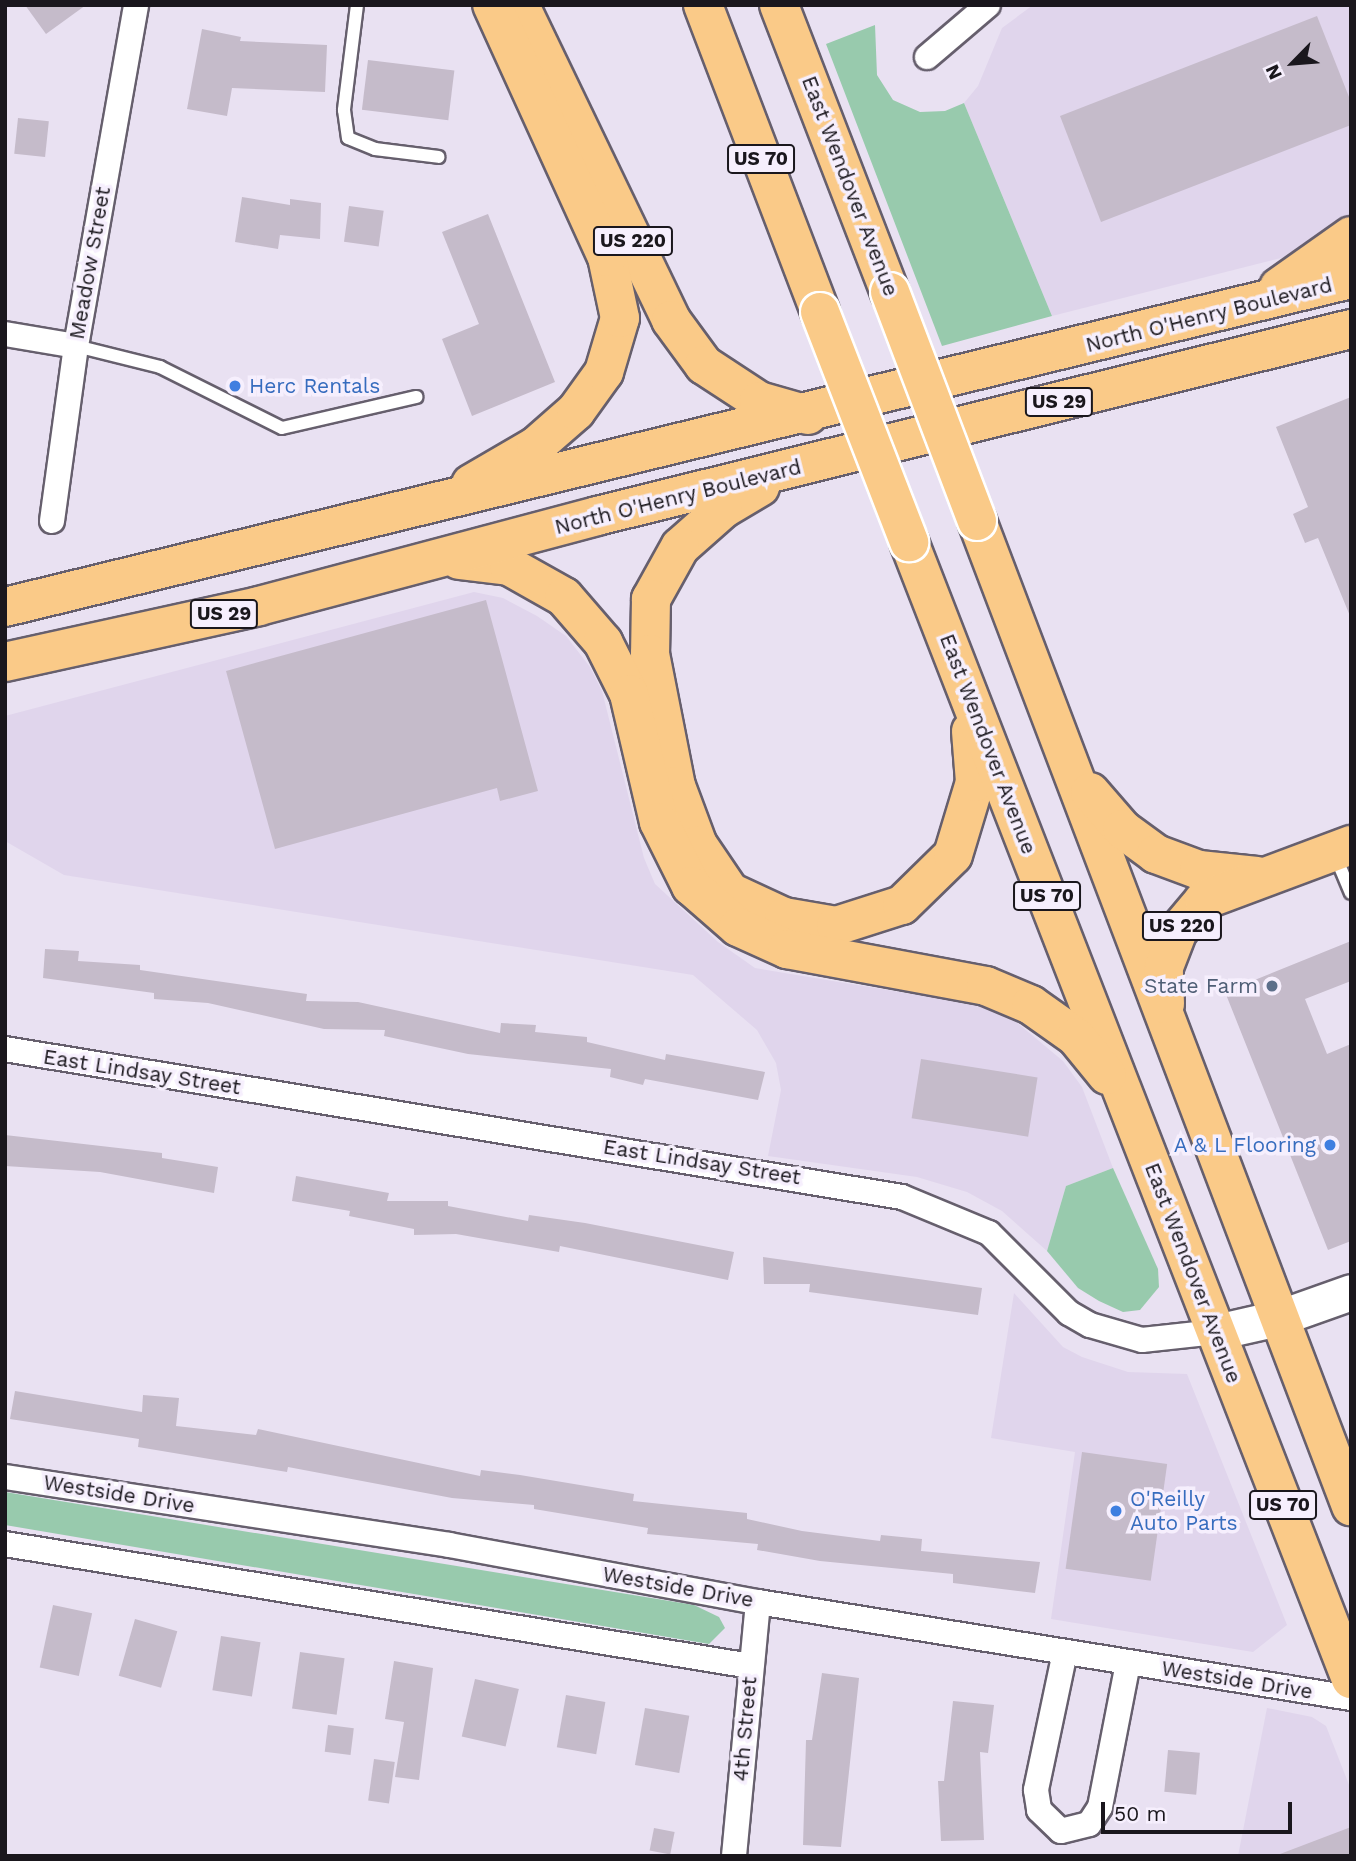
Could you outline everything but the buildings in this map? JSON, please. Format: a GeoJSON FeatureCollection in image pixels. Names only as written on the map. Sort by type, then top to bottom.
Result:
{"type":"FeatureCollection","features":[{"type":"Feature","properties":{"kind":"highway"},"geometry":{"type":"LineString","coordinates":[[438,504],[536,446],[576,411],[604,372],[620,318],[607,257],[492,5]]}},
{"type":"Feature","properties":{"kind":"highway","name":"US 220"},"geometry":{"type":"LineString","coordinates":[[520,5],[671,320],[704,365],[759,401],[810,415]]}},
{"type":"Feature","properties":{"kind":"highway","name":"East Wendover Avenue"},"geometry":{"type":"LineString","coordinates":[[703,5],[1351,1679]]}},
{"type":"Feature","properties":{"kind":"highway","name":"East Wendover Avenue"},"geometry":{"type":"LineString","coordinates":[[779,5],[1077,777],[1165,1020],[1278,1318],[1349,1496]]}},
{"type":"Feature","properties":{"kind":"highway"},"geometry":{"type":"LineString","coordinates":[[1218,313],[1296,280],[1351,236]]}},
{"type":"Feature","properties":{"kind":"highway","name":"North O'Henry Boulevard"},"geometry":{"type":"LineString","coordinates":[[15,599],[438,504],[810,415],[1351,279]]}},
{"type":"Feature","properties":{"kind":"highway","name":"North O'Henry Boulevard"},"geometry":{"type":"LineString","coordinates":[[5,662],[259,606],[792,469],[1343,333]]}},
{"type":"Feature","properties":{"kind":"highway"},"geometry":{"type":"LineString","coordinates":[[792,469],[723,509],[680,547],[652,599],[650,654],[676,786],[698,845],[730,892],[784,917],[836,926],[901,905],[953,855],[975,782],[968,691]]}},
{"type":"Feature","properties":{"kind":"highway"},"geometry":{"type":"LineString","coordinates":[[440,558],[509,566],[564,597],[603,642],[629,694],[659,822],[691,886],[738,927],[787,949],[986,986],[1031,1005],[1076,1037],[1127,1100]]}},
{"type":"Feature","properties":{"kind":"highway"},"geometry":{"type":"LineString","coordinates":[[1077,777],[1122,829],[1156,854],[1199,870],[1263,876]]}},
{"type":"Feature","properties":{"kind":"highway","name":"US 220"},"geometry":{"type":"LineString","coordinates":[[1165,1020],[1164,967],[1178,931],[1204,900],[1342,848]]}},
{"type":"Feature","properties":{"kind":"main road","name":"East Lindsay Street"},"geometry":{"type":"LineString","coordinates":[[1216,1332],[1278,1318],[1351,1292]]}},
{"type":"Feature","properties":{"kind":"street","name":"Meadow Street"},"geometry":{"type":"LineString","coordinates":[[52,521],[76,346],[136,5]]}},
{"type":"Feature","properties":{"kind":"street"},"geometry":{"type":"LineString","coordinates":[[927,57],[988,5]]}},
{"type":"Feature","properties":{"kind":"street"},"geometry":{"type":"LineString","coordinates":[[5,334],[76,346]]}},
{"type":"Feature","properties":{"kind":"street","name":"East Lindsay Street"},"geometry":{"type":"LineString","coordinates":[[5,1049],[902,1197],[989,1233],[1069,1313],[1090,1325],[1142,1340],[1216,1332]]}},
{"type":"Feature","properties":{"kind":"street","name":"Westside Drive"},"geometry":{"type":"LineString","coordinates":[[5,1477],[449,1545],[758,1602],[1351,1698]]}},
{"type":"Feature","properties":{"kind":"street"},"geometry":{"type":"LineString","coordinates":[[5,1544],[751,1666]]}},
{"type":"Feature","properties":{"kind":"street","name":"4th Street"},"geometry":{"type":"LineString","coordinates":[[734,1856],[758,1602]]}},
{"type":"Feature","properties":{"kind":"street"},"geometry":{"type":"LineString","coordinates":[[1065,1652],[1036,1790],[1039,1810],[1062,1831],[1089,1825],[1100,1807],[1128,1663]]}},
{"type":"Feature","properties":{"kind":"lane"},"geometry":{"type":"LineString","coordinates":[[357,5],[344,110],[348,138],[375,149],[439,157]]}},
{"type":"Feature","properties":{"kind":"lane"},"geometry":{"type":"LineString","coordinates":[[76,346],[160,367],[282,428],[416,397]]}},
{"type":"Feature","properties":{"kind":"lane"},"geometry":{"type":"LineString","coordinates":[[1342,848],[1351,893]]}},
{"type":"Feature","properties":{"kind":"shaded area"},"geometry":{"type":"Polygon","coordinates":[[[1033,5],[1351,5],[1351,216],[1327,240],[1285,257],[1052,316],[964,103],[978,86],[1002,28],[1033,5]]]}},
{"type":"Feature","properties":{"kind":"shaded area"},"geometry":{"type":"Polygon","coordinates":[[[474,592],[503,598],[537,616],[566,636],[590,667],[602,691],[644,858],[655,884],[718,942],[755,968],[978,1005],[1008,1015],[1063,1061],[1082,1087],[1113,1168],[1066,1186],[1047,1251],[1002,1211],[967,1192],[917,1177],[768,1156],[781,1090],[776,1063],[757,1030],[693,975],[64,875],[5,841],[5,716],[474,592]]]}},
{"type":"Feature","properties":{"kind":"shaded area"},"geometry":{"type":"Polygon","coordinates":[[[1014,1293],[1063,1347],[1082,1357],[1128,1372],[1187,1374],[1287,1625],[1253,1652],[1051,1619],[1075,1452],[991,1438],[1014,1293]]]}},
{"type":"Feature","properties":{"kind":"shaded area"},"geometry":{"type":"Polygon","coordinates":[[[1267,1708],[1312,1717],[1326,1726],[1351,1790],[1351,1856],[1238,1856],[1267,1708]]]}},
{"type":"Feature","properties":{"kind":"green space"},"geometry":{"type":"Polygon","coordinates":[[[875,25],[877,75],[893,100],[920,112],[945,111],[964,103],[1052,316],[942,346],[826,44],[875,25]]]}},
{"type":"Feature","properties":{"kind":"green space"},"geometry":{"type":"Polygon","coordinates":[[[1113,1168],[1158,1269],[1159,1287],[1140,1310],[1123,1312],[1078,1288],[1047,1251],[1066,1186],[1113,1168]]]}},
{"type":"Feature","properties":{"kind":"green space"},"geometry":{"type":"Polygon","coordinates":[[[5,1492],[694,1605],[719,1617],[725,1628],[709,1644],[5,1525],[5,1492]]]}},
{"type":"Feature","properties":{"kind":"place","name":"Herc Rentals"},"geometry":{"type":"Point","coordinates":[235,386]}},
{"type":"Feature","properties":{"kind":"place","name":"State Farm"},"geometry":{"type":"Point","coordinates":[1272,986]}},
{"type":"Feature","properties":{"kind":"place","name":"A & L Flooring"},"geometry":{"type":"Point","coordinates":[1330,1145]}},
{"type":"Feature","properties":{"kind":"place","name":"O'Reilly Auto Parts"},"geometry":{"type":"Point","coordinates":[1116,1511]}}]}
